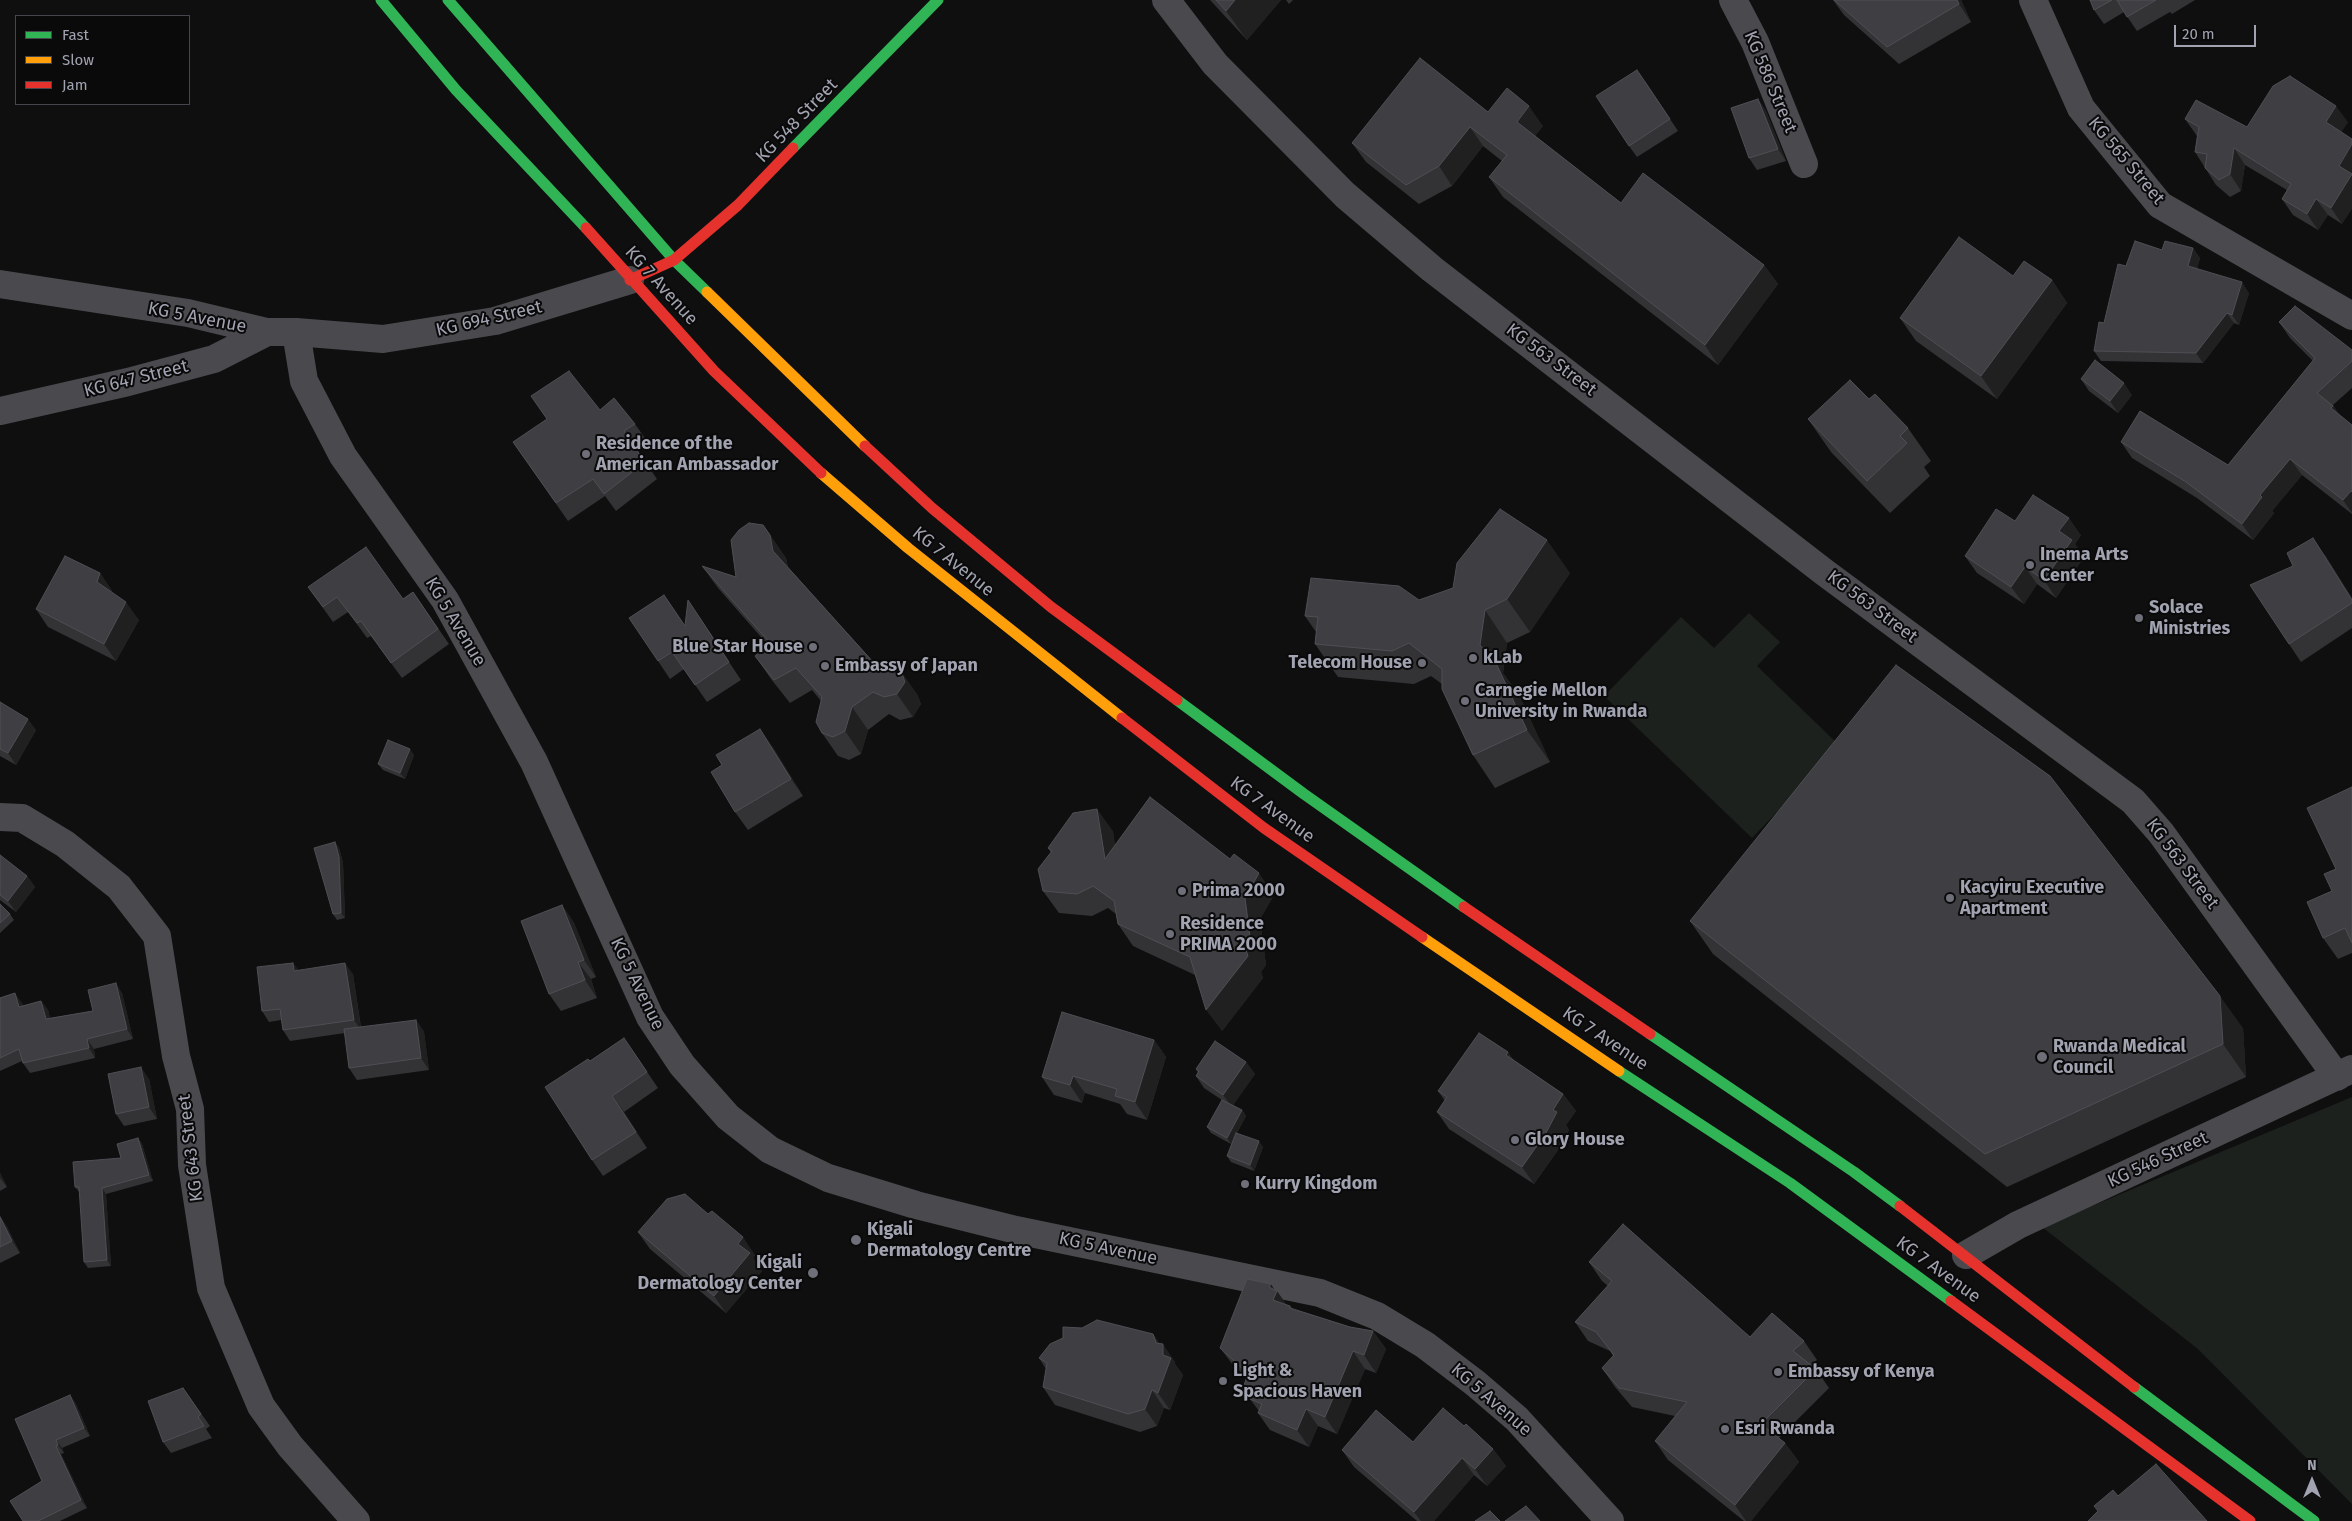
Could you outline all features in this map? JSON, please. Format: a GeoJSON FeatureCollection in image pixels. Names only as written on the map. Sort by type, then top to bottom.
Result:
{"type":"FeatureCollection","features":[{"type":"Feature","properties":{"kind":"main road","name":"KG 7 Avenue"},"geometry":{"type":"LineString","coordinates":[[381,0],[456,90],[578,219],[630,280],[714,371],[796,450],[901,542],[1020,639],[1264,828],[1546,1022],[1790,1183],[2250,1521]]}},
{"type":"Feature","properties":{"kind":"main road","name":"KG 7 Avenue"},"geometry":{"type":"LineString","coordinates":[[448,0],[674,260],[821,406],[932,508],[1051,607],[1304,794],[1484,920],[1854,1172],[1966,1255],[2076,1344],[2314,1521]]}},
{"type":"Feature","properties":{"kind":"main road","name":"KG 548 Street"},"geometry":{"type":"LineString","coordinates":[[674,260],[738,205],[938,0]]}},
{"type":"Feature","properties":{"kind":"main road","name":"KG 694 Street"},"geometry":{"type":"LineString","coordinates":[[630,280],[674,260]]}},
{"type":"Feature","properties":{"kind":"street","name":"KG 563 Street"},"geometry":{"type":"LineString","coordinates":[[1166,0],[1215,64],[1345,195],[1432,269],[1824,572],[2133,800],[2161,833],[2344,1073]]}},
{"type":"Feature","properties":{"kind":"street","name":"KG 586 Street"},"geometry":{"type":"LineString","coordinates":[[1733,0],[1755,42],[1804,164]]}},
{"type":"Feature","properties":{"kind":"street","name":"KG 565 Street"},"geometry":{"type":"LineString","coordinates":[[2034,0],[2081,108],[2160,205],[2352,316]]}},
{"type":"Feature","properties":{"kind":"street","name":"KG 694 Street"},"geometry":{"type":"LineString","coordinates":[[296,332],[383,340],[469,327],[514,317],[630,280]]}},
{"type":"Feature","properties":{"kind":"street","name":"KG 5 Avenue"},"geometry":{"type":"LineString","coordinates":[[0,284],[188,313],[267,332],[296,332],[304,381],[343,456],[445,600],[529,754],[650,1017],[682,1065],[728,1117],[770,1150],[837,1181],[916,1205],[1016,1230],[1320,1294],[1377,1316],[1425,1345],[1518,1419],[1610,1521]]}},
{"type":"Feature","properties":{"kind":"street","name":"KG 647 Street"},"geometry":{"type":"LineString","coordinates":[[0,411],[214,359],[267,332]]}},
{"type":"Feature","properties":{"kind":"street","name":"KG 643 Street"},"geometry":{"type":"LineString","coordinates":[[0,817],[22,818],[65,844],[119,887],[157,936],[176,1056],[190,1109],[192,1165],[211,1288],[261,1406],[290,1446],[356,1521]]}},
{"type":"Feature","properties":{"kind":"street","name":"KG 546 Street"},"geometry":{"type":"LineString","coordinates":[[1966,1255],[2018,1225],[2344,1073]]}},
{"type":"Feature","properties":{"kind":"shaded area"},"geometry":{"type":"Polygon","coordinates":[[[1749,613],[1780,642],[1757,666],[1840,746],[1752,838],[1604,696],[1681,617],[1714,648],[1749,613]]]}},
{"type":"Feature","properties":{"kind":"shaded area"},"geometry":{"type":"Polygon","coordinates":[[[2352,1097],[2352,1504],[2198,1349],[2042,1227],[2352,1097]]]}},
{"type":"Feature","properties":{"kind":"building"},"geometry":{"type":"Polygon","coordinates":[[[1216,0],[1235,0],[1226,11],[1216,0]]]}},
{"type":"Feature","properties":{"kind":"building"},"geometry":{"type":"Polygon","coordinates":[[[1834,0],[1957,0],[1959,4],[1887,47],[1834,0]]]}},
{"type":"Feature","properties":{"kind":"building"},"geometry":{"type":"Polygon","coordinates":[[[2090,0],[2112,0],[2094,10],[2090,0]]]}},
{"type":"Feature","properties":{"kind":"building"},"geometry":{"type":"Polygon","coordinates":[[[2117,0],[2156,0],[2127,17],[2117,0]]]}},
{"type":"Feature","properties":{"kind":"building"},"geometry":{"type":"Polygon","coordinates":[[[1420,58],[1488,112],[1507,88],[1529,106],[1517,122],[1621,203],[1643,173],[1764,265],[1705,345],[1489,177],[1507,155],[1470,127],[1439,166],[1406,185],[1352,143],[1420,58]]]}},
{"type":"Feature","properties":{"kind":"building"},"geometry":{"type":"Polygon","coordinates":[[[1637,70],[1670,119],[1629,146],[1596,96],[1637,70]]]}},
{"type":"Feature","properties":{"kind":"building"},"geometry":{"type":"Polygon","coordinates":[[[2290,76],[2336,106],[2326,122],[2352,139],[2352,144],[2339,166],[2352,174],[2331,208],[2316,199],[2307,214],[2282,199],[2291,184],[2234,148],[2230,174],[2219,180],[2205,168],[2207,154],[2195,152],[2199,127],[2185,119],[2196,100],[2247,127],[2273,86],[2290,76]]]}},
{"type":"Feature","properties":{"kind":"building"},"geometry":{"type":"Polygon","coordinates":[[[1758,99],[1778,149],[1749,158],[1731,108],[1758,99]]]}},
{"type":"Feature","properties":{"kind":"building"},"geometry":{"type":"Polygon","coordinates":[[[1959,237],[2013,276],[2024,261],[2052,280],[1981,376],[1900,318],[1959,237]]]}},
{"type":"Feature","properties":{"kind":"building"},"geometry":{"type":"Polygon","coordinates":[[[2135,241],[2162,250],[2165,241],[2193,248],[2188,266],[2242,282],[2232,315],[2227,313],[2196,353],[2094,351],[2099,322],[2104,323],[2118,264],[2126,266],[2135,241]]]}},
{"type":"Feature","properties":{"kind":"building"},"geometry":{"type":"Polygon","coordinates":[[[2295,306],[2352,350],[2352,361],[2317,393],[2333,406],[2331,408],[2352,425],[2352,492],[2343,500],[2290,459],[2260,495],[2262,497],[2242,524],[2186,482],[2121,442],[2140,411],[2228,465],[2315,358],[2279,322],[2295,306]]]}},
{"type":"Feature","properties":{"kind":"building"},"geometry":{"type":"Polygon","coordinates":[[[2095,360],[2124,383],[2110,401],[2081,379],[2095,360]]]}},
{"type":"Feature","properties":{"kind":"building","name":"Residence of the American Ambassador"},"geometry":{"type":"Polygon","coordinates":[[[569,371],[600,410],[614,398],[635,424],[624,431],[645,462],[604,494],[593,479],[556,503],[513,442],[547,419],[531,396],[569,371]]]}},
{"type":"Feature","properties":{"kind":"building"},"geometry":{"type":"Polygon","coordinates":[[[1850,380],[1869,399],[1875,394],[1908,428],[1900,436],[1907,443],[1867,481],[1808,419],[1850,380]]]}},
{"type":"Feature","properties":{"kind":"building","name":"Inema Arts Center"},"geometry":{"type":"Polygon","coordinates":[[[2033,495],[2069,518],[2059,531],[2072,540],[2044,580],[2025,567],[2011,587],[1965,556],[1996,509],[2015,521],[2033,495]]]}},
{"type":"Feature","properties":{"kind":"building"},"geometry":{"type":"Polygon","coordinates":[[[1500,509],[1547,540],[1507,599],[1485,610],[1480,645],[1496,663],[1527,730],[1473,755],[1442,689],[1442,669],[1409,643],[1392,651],[1315,644],[1318,617],[1305,616],[1311,578],[1399,586],[1419,600],[1453,588],[1457,563],[1500,509]]]}},
{"type":"Feature","properties":{"kind":"building","name":"Blue Star House"},"geometry":{"type":"Polygon","coordinates":[[[749,523],[763,525],[770,535],[773,551],[874,663],[891,661],[901,671],[905,682],[897,694],[884,697],[873,692],[852,707],[845,731],[833,737],[822,733],[816,722],[822,697],[796,668],[774,680],[755,656],[770,643],[702,566],[736,577],[731,540],[739,530],[749,523]]]}},
{"type":"Feature","properties":{"kind":"building","name":"Solace Ministries"},"geometry":{"type":"Polygon","coordinates":[[[2313,538],[2352,600],[2352,603],[2289,644],[2250,585],[2293,566],[2287,553],[2313,538]]]}},
{"type":"Feature","properties":{"kind":"building"},"geometry":{"type":"Polygon","coordinates":[[[366,547],[403,599],[413,592],[438,629],[391,663],[361,621],[357,623],[337,597],[323,607],[308,587],[366,547]]]}},
{"type":"Feature","properties":{"kind":"building"},"geometry":{"type":"Polygon","coordinates":[[[65,556],[100,573],[97,582],[126,602],[104,644],[36,609],[65,556]]]}},
{"type":"Feature","properties":{"kind":"building"},"geometry":{"type":"Polygon","coordinates":[[[664,595],[685,626],[688,600],[729,662],[695,685],[672,652],[658,661],[629,618],[664,595]]]}},
{"type":"Feature","properties":{"kind":"building","name":"Kacyiru Executive Apartment"},"geometry":{"type":"Polygon","coordinates":[[[1896,665],[2050,776],[2220,996],[2223,1044],[1985,1154],[1690,921],[1896,665]]]}},
{"type":"Feature","properties":{"kind":"building"},"geometry":{"type":"Polygon","coordinates":[[[0,702],[28,719],[8,753],[0,749],[0,702]]]}},
{"type":"Feature","properties":{"kind":"building"},"geometry":{"type":"Polygon","coordinates":[[[760,729],[791,779],[735,812],[711,772],[722,765],[716,755],[760,729]]]}},
{"type":"Feature","properties":{"kind":"building"},"geometry":{"type":"Polygon","coordinates":[[[388,740],[410,749],[400,773],[378,764],[388,740]]]}},
{"type":"Feature","properties":{"kind":"building"},"geometry":{"type":"Polygon","coordinates":[[[2352,787],[2352,943],[2345,928],[2323,938],[2307,902],[2332,891],[2324,874],[2336,869],[2307,808],[2352,787]]]}},
{"type":"Feature","properties":{"kind":"building"},"geometry":{"type":"Polygon","coordinates":[[[1150,797],[1230,859],[1234,854],[1259,873],[1245,898],[1251,944],[1246,950],[1248,956],[1206,1010],[1190,957],[1118,924],[1114,901],[1093,886],[1077,894],[1043,891],[1038,869],[1052,851],[1048,848],[1073,813],[1097,809],[1105,859],[1150,797]]]}},
{"type":"Feature","properties":{"kind":"building"},"geometry":{"type":"Polygon","coordinates":[[[335,842],[339,857],[341,913],[333,914],[314,848],[335,842]]]}},
{"type":"Feature","properties":{"kind":"building"},"geometry":{"type":"Polygon","coordinates":[[[0,855],[27,876],[8,901],[0,895],[0,855]]]}},
{"type":"Feature","properties":{"kind":"building"},"geometry":{"type":"Polygon","coordinates":[[[0,904],[10,914],[0,923],[0,904]]]}},
{"type":"Feature","properties":{"kind":"building"},"geometry":{"type":"Polygon","coordinates":[[[562,905],[584,960],[578,962],[585,980],[549,994],[521,921],[562,905]]]}},
{"type":"Feature","properties":{"kind":"building"},"geometry":{"type":"Polygon","coordinates":[[[293,963],[294,971],[345,963],[354,1020],[283,1030],[280,1009],[262,1011],[257,967],[293,963]]]}},
{"type":"Feature","properties":{"kind":"building"},"geometry":{"type":"Polygon","coordinates":[[[116,983],[127,1029],[87,1039],[89,1048],[23,1063],[19,1049],[0,1058],[0,998],[15,993],[19,1007],[41,1001],[46,1019],[93,1011],[88,990],[116,983]]]}},
{"type":"Feature","properties":{"kind":"building"},"geometry":{"type":"Polygon","coordinates":[[[1062,1012],[1154,1040],[1135,1102],[1115,1096],[1117,1089],[1073,1076],[1070,1085],[1042,1077],[1062,1012]]]}},
{"type":"Feature","properties":{"kind":"building"},"geometry":{"type":"Polygon","coordinates":[[[416,1020],[421,1058],[349,1068],[344,1029],[416,1020]]]}},
{"type":"Feature","properties":{"kind":"building"},"geometry":{"type":"Polygon","coordinates":[[[1479,1033],[1508,1052],[1506,1055],[1563,1094],[1553,1110],[1557,1112],[1546,1133],[1522,1167],[1437,1112],[1447,1097],[1438,1091],[1479,1033]]]}},
{"type":"Feature","properties":{"kind":"building"},"geometry":{"type":"Polygon","coordinates":[[[624,1038],[647,1072],[612,1096],[636,1132],[592,1160],[545,1087],[588,1059],[590,1061],[624,1038]]]}},
{"type":"Feature","properties":{"kind":"building"},"geometry":{"type":"Polygon","coordinates":[[[1215,1041],[1246,1062],[1223,1095],[1196,1076],[1199,1071],[1196,1069],[1215,1041]]]}},
{"type":"Feature","properties":{"kind":"building"},"geometry":{"type":"Polygon","coordinates":[[[141,1067],[149,1107],[116,1114],[108,1074],[141,1067]]]}},
{"type":"Feature","properties":{"kind":"building"},"geometry":{"type":"Polygon","coordinates":[[[1222,1100],[1242,1110],[1227,1138],[1207,1127],[1222,1100]]]}},
{"type":"Feature","properties":{"kind":"building"},"geometry":{"type":"Polygon","coordinates":[[[1236,1133],[1259,1141],[1250,1165],[1227,1156],[1236,1133]]]}},
{"type":"Feature","properties":{"kind":"building"},"geometry":{"type":"Polygon","coordinates":[[[138,1138],[149,1175],[102,1188],[107,1260],[84,1262],[79,1187],[75,1187],[73,1162],[121,1158],[117,1144],[138,1138]]]}},
{"type":"Feature","properties":{"kind":"building"},"geometry":{"type":"Polygon","coordinates":[[[685,1194],[708,1214],[712,1211],[743,1237],[738,1244],[750,1253],[714,1296],[638,1232],[667,1199],[685,1194]]]}},
{"type":"Feature","properties":{"kind":"building"},"geometry":{"type":"Polygon","coordinates":[[[0,1217],[12,1241],[0,1247],[0,1217]]]}},
{"type":"Feature","properties":{"kind":"building"},"geometry":{"type":"Polygon","coordinates":[[[1623,1224],[1750,1337],[1772,1313],[1804,1341],[1793,1351],[1816,1369],[1761,1424],[1785,1443],[1735,1505],[1655,1441],[1687,1402],[1619,1388],[1602,1368],[1614,1355],[1596,1332],[1575,1322],[1612,1281],[1589,1262],[1623,1224]]]}},
{"type":"Feature","properties":{"kind":"building"},"geometry":{"type":"Polygon","coordinates":[[[1247,1279],[1271,1284],[1269,1287],[1277,1291],[1273,1300],[1290,1306],[1290,1308],[1350,1327],[1373,1331],[1364,1355],[1353,1351],[1325,1417],[1306,1409],[1297,1430],[1258,1413],[1262,1404],[1250,1399],[1244,1385],[1248,1374],[1220,1348],[1247,1279]]]}},
{"type":"Feature","properties":{"kind":"building"},"geometry":{"type":"Polygon","coordinates":[[[1097,1320],[1153,1334],[1156,1343],[1163,1344],[1163,1355],[1171,1358],[1158,1393],[1152,1390],[1145,1409],[1128,1414],[1043,1387],[1047,1363],[1039,1358],[1050,1344],[1063,1338],[1063,1327],[1082,1328],[1097,1320]]]}},
{"type":"Feature","properties":{"kind":"building"},"geometry":{"type":"Polygon","coordinates":[[[183,1388],[201,1414],[198,1417],[204,1426],[163,1442],[148,1401],[183,1388]]]}},
{"type":"Feature","properties":{"kind":"building"},"geometry":{"type":"Polygon","coordinates":[[[70,1395],[84,1428],[56,1440],[58,1445],[56,1446],[81,1500],[38,1521],[23,1521],[10,1501],[42,1481],[15,1419],[70,1395]]]}},
{"type":"Feature","properties":{"kind":"building"},"geometry":{"type":"Polygon","coordinates":[[[1443,1408],[1464,1426],[1466,1424],[1493,1449],[1475,1469],[1462,1458],[1414,1512],[1342,1450],[1376,1410],[1413,1442],[1443,1408]]]}},
{"type":"Feature","properties":{"kind":"building"},"geometry":{"type":"Polygon","coordinates":[[[2156,1464],[2207,1521],[2088,1521],[2098,1511],[2094,1506],[2113,1490],[2118,1496],[2156,1464]]]}},
{"type":"Feature","properties":{"kind":"building"},"geometry":{"type":"Polygon","coordinates":[[[1526,1506],[1540,1521],[1505,1521],[1526,1506]]]}},
{"type":"Feature","properties":{"kind":"building"},"geometry":{"type":"Polygon","coordinates":[[[1490,1511],[1500,1521],[1475,1521],[1490,1511]]]}},
{"type":"Feature","properties":{"kind":"traffic: fast"},"geometry":{"type":"LineString","coordinates":[[381,0],[456,90],[586,228]]}},
{"type":"Feature","properties":{"kind":"traffic: fast"},"geometry":{"type":"LineString","coordinates":[[448,0],[674,260],[707,292]]}},
{"type":"Feature","properties":{"kind":"traffic: fast"},"geometry":{"type":"LineString","coordinates":[[793,148],[938,0]]}},
{"type":"Feature","properties":{"kind":"traffic: fast"},"geometry":{"type":"LineString","coordinates":[[1177,700],[1304,794],[1464,907]]}},
{"type":"Feature","properties":{"kind":"traffic: fast"},"geometry":{"type":"LineString","coordinates":[[1650,1034],[1854,1172],[1900,1206]]}},
{"type":"Feature","properties":{"kind":"traffic: fast"},"geometry":{"type":"LineString","coordinates":[[1619,1071],[1790,1183],[1951,1301]]}},
{"type":"Feature","properties":{"kind":"traffic: fast"},"geometry":{"type":"LineString","coordinates":[[2134,1387],[2314,1521]]}},
{"type":"Feature","properties":{"kind":"traffic: slow"},"geometry":{"type":"LineString","coordinates":[[707,292],[865,446]]}},
{"type":"Feature","properties":{"kind":"traffic: slow"},"geometry":{"type":"LineString","coordinates":[[821,473],[908,548],[1122,718]]}},
{"type":"Feature","properties":{"kind":"traffic: slow"},"geometry":{"type":"LineString","coordinates":[[1422,937],[1619,1071]]}},
{"type":"Feature","properties":{"kind":"traffic: jam"},"geometry":{"type":"LineString","coordinates":[[630,280],[674,260],[738,205],[793,148]]}},
{"type":"Feature","properties":{"kind":"traffic: jam"},"geometry":{"type":"LineString","coordinates":[[586,228],[714,371],[821,473]]}},
{"type":"Feature","properties":{"kind":"traffic: jam"},"geometry":{"type":"LineString","coordinates":[[865,446],[932,508],[1051,607],[1177,700]]}},
{"type":"Feature","properties":{"kind":"traffic: jam"},"geometry":{"type":"LineString","coordinates":[[1122,718],[1264,828],[1422,937]]}},
{"type":"Feature","properties":{"kind":"traffic: jam"},"geometry":{"type":"LineString","coordinates":[[1464,907],[1650,1034]]}},
{"type":"Feature","properties":{"kind":"traffic: jam"},"geometry":{"type":"LineString","coordinates":[[1900,1206],[2134,1387]]}},
{"type":"Feature","properties":{"kind":"traffic: jam"},"geometry":{"type":"LineString","coordinates":[[1951,1301],[2250,1521]]}},
{"type":"Feature","properties":{"kind":"place","name":"Residence of the American Ambassador"},"geometry":{"type":"Point","coordinates":[586,454]}},
{"type":"Feature","properties":{"kind":"place","name":"Inema Arts Center"},"geometry":{"type":"Point","coordinates":[2030,565]}},
{"type":"Feature","properties":{"kind":"place","name":"Solace Ministries"},"geometry":{"type":"Point","coordinates":[2139,618]}},
{"type":"Feature","properties":{"kind":"place","name":"Blue Star House"},"geometry":{"type":"Point","coordinates":[813,647]}},
{"type":"Feature","properties":{"kind":"place","name":"kLab"},"geometry":{"type":"Point","coordinates":[1473,658]}},
{"type":"Feature","properties":{"kind":"place","name":"Telecom House"},"geometry":{"type":"Point","coordinates":[1422,663]}},
{"type":"Feature","properties":{"kind":"place","name":"Embassy of Japan"},"geometry":{"type":"Point","coordinates":[825,666]}},
{"type":"Feature","properties":{"kind":"place","name":"Carnegie Mellon University in Rwanda"},"geometry":{"type":"Point","coordinates":[1465,701]}},
{"type":"Feature","properties":{"kind":"place","name":"Prima 2000"},"geometry":{"type":"Point","coordinates":[1182,891]}},
{"type":"Feature","properties":{"kind":"place","name":"Kacyiru Executive Apartment"},"geometry":{"type":"Point","coordinates":[1950,898]}},
{"type":"Feature","properties":{"kind":"place","name":"Residence PRIMA 2000"},"geometry":{"type":"Point","coordinates":[1170,934]}},
{"type":"Feature","properties":{"kind":"place","name":"Rwanda Medical Council"},"geometry":{"type":"Point","coordinates":[2042,1057]}},
{"type":"Feature","properties":{"kind":"place","name":"Glory House"},"geometry":{"type":"Point","coordinates":[1515,1140]}},
{"type":"Feature","properties":{"kind":"place","name":"Kurry Kingdom"},"geometry":{"type":"Point","coordinates":[1245,1184]}},
{"type":"Feature","properties":{"kind":"place","name":"Kigali Dermatology Centre"},"geometry":{"type":"Point","coordinates":[856,1240]}},
{"type":"Feature","properties":{"kind":"place","name":"Kigali Dermatology Center"},"geometry":{"type":"Point","coordinates":[813,1273]}},
{"type":"Feature","properties":{"kind":"place","name":"Embassy of Kenya"},"geometry":{"type":"Point","coordinates":[1778,1372]}},
{"type":"Feature","properties":{"kind":"place","name":"Light & Spacious Haven"},"geometry":{"type":"Point","coordinates":[1223,1381]}},
{"type":"Feature","properties":{"kind":"place","name":"Esri Rwanda"},"geometry":{"type":"Point","coordinates":[1725,1429]}}]}
